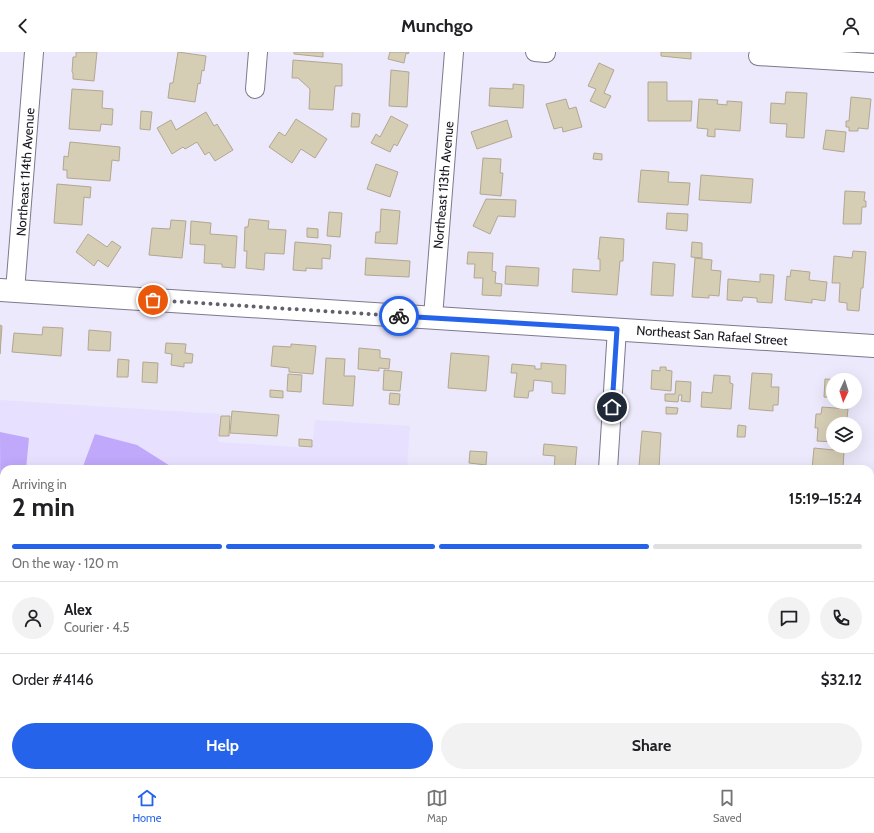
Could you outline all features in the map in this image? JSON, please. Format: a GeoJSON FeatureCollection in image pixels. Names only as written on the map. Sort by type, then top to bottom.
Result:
{"type":"FeatureCollection","features":[{"type":"Feature","properties":{"kind":"street","name":"Northeast 114th Avenue"},"geometry":{"type":"LineString","coordinates":[[8,291],[34,52]]}},
{"type":"Feature","properties":{"kind":"street"},"geometry":{"type":"LineString","coordinates":[[255,89],[258,52]]}},
{"type":"Feature","properties":{"kind":"street","name":"Northeast 113th Avenue"},"geometry":{"type":"LineString","coordinates":[[433,317],[454,52]]}},
{"type":"Feature","properties":{"kind":"street"},"geometry":{"type":"LineString","coordinates":[[758,56],[874,64]]}},
{"type":"Feature","properties":{"kind":"street","name":"Northeast San Rafael Street"},"geometry":{"type":"LineString","coordinates":[[8,291],[874,346]]}},
{"type":"Feature","properties":{"kind":"street"},"geometry":{"type":"LineString","coordinates":[[608,465],[617,329]]}},
{"type":"Feature","properties":{"kind":"shaded area"},"geometry":{"type":"Polygon","coordinates":[[[0,400],[220,414],[218,442],[312,448],[315,420],[410,426],[407,465],[0,465],[0,400]]]}},
{"type":"Feature","properties":{"kind":"shaded area"},"geometry":{"type":"Polygon","coordinates":[[[0,432],[29,438],[26,465],[0,465],[0,432]]]}},
{"type":"Feature","properties":{"kind":"shaded area"},"geometry":{"type":"Polygon","coordinates":[[[95,434],[137,445],[169,465],[83,465],[95,434]]]}},
{"type":"Feature","properties":{"kind":"building"},"geometry":{"type":"Polygon","coordinates":[[[76,52],[97,52],[94,81],[73,79],[73,57],[76,57],[76,52]]]}},
{"type":"Feature","properties":{"kind":"building"},"geometry":{"type":"Polygon","coordinates":[[[178,52],[206,56],[204,71],[202,70],[200,84],[198,83],[195,102],[168,98],[170,83],[173,83],[178,52]]]}},
{"type":"Feature","properties":{"kind":"building"},"geometry":{"type":"Polygon","coordinates":[[[294,52],[323,52],[323,57],[294,54],[294,52]]]}},
{"type":"Feature","properties":{"kind":"building"},"geometry":{"type":"Polygon","coordinates":[[[390,52],[409,52],[408,54],[406,53],[404,63],[388,59],[390,52]]]}},
{"type":"Feature","properties":{"kind":"building"},"geometry":{"type":"Polygon","coordinates":[[[661,52],[691,52],[691,59],[661,56],[661,52]]]}},
{"type":"Feature","properties":{"kind":"building"},"geometry":{"type":"Polygon","coordinates":[[[293,60],[342,64],[342,86],[335,86],[333,110],[309,109],[310,89],[298,78],[292,78],[293,60]]]}},
{"type":"Feature","properties":{"kind":"building"},"geometry":{"type":"Polygon","coordinates":[[[599,63],[614,70],[604,93],[611,96],[605,108],[590,101],[596,89],[588,86],[599,63]]]}},
{"type":"Feature","properties":{"kind":"building"},"geometry":{"type":"Polygon","coordinates":[[[391,70],[409,72],[407,107],[389,106],[391,70]]]}},
{"type":"Feature","properties":{"kind":"building"},"geometry":{"type":"Polygon","coordinates":[[[648,82],[667,82],[667,101],[692,101],[691,121],[648,121],[648,82]]]}},
{"type":"Feature","properties":{"kind":"building"},"geometry":{"type":"Polygon","coordinates":[[[513,84],[524,85],[523,108],[489,106],[490,88],[513,89],[513,84]]]}},
{"type":"Feature","properties":{"kind":"building"},"geometry":{"type":"Polygon","coordinates":[[[72,89],[103,91],[102,108],[113,109],[112,125],[101,124],[100,131],[69,129],[72,89]]]}},
{"type":"Feature","properties":{"kind":"building"},"geometry":{"type":"Polygon","coordinates":[[[786,92],[807,93],[804,138],[786,137],[787,124],[770,123],[771,103],[785,104],[786,92]]]}},
{"type":"Feature","properties":{"kind":"building"},"geometry":{"type":"Polygon","coordinates":[[[851,97],[871,99],[868,129],[858,128],[858,131],[849,131],[849,127],[846,127],[846,121],[849,121],[851,97]]]}},
{"type":"Feature","properties":{"kind":"building"},"geometry":{"type":"Polygon","coordinates":[[[566,99],[569,109],[576,107],[582,127],[563,132],[562,127],[554,129],[546,104],[566,99]]]}},
{"type":"Feature","properties":{"kind":"building"},"geometry":{"type":"Polygon","coordinates":[[[699,99],[718,100],[717,104],[727,105],[727,101],[742,102],[740,131],[715,129],[715,137],[707,136],[708,129],[697,128],[699,99]]]}},
{"type":"Feature","properties":{"kind":"building"},"geometry":{"type":"Polygon","coordinates":[[[141,111],[152,112],[150,130],[140,129],[141,111]]]}},
{"type":"Feature","properties":{"kind":"building"},"geometry":{"type":"Polygon","coordinates":[[[206,112],[214,126],[217,124],[233,150],[215,161],[209,152],[205,155],[197,142],[185,149],[183,147],[172,154],[157,128],[171,120],[176,130],[206,112]]]}},
{"type":"Feature","properties":{"kind":"building"},"geometry":{"type":"Polygon","coordinates":[[[352,113],[360,114],[359,127],[351,127],[352,113]]]}},
{"type":"Feature","properties":{"kind":"building"},"geometry":{"type":"Polygon","coordinates":[[[391,116],[408,125],[397,146],[394,144],[390,152],[371,143],[376,134],[380,137],[391,116]]]}},
{"type":"Feature","properties":{"kind":"building"},"geometry":{"type":"Polygon","coordinates":[[[296,119],[327,139],[315,158],[301,149],[292,163],[269,147],[279,132],[285,136],[296,119]]]}},
{"type":"Feature","properties":{"kind":"building"},"geometry":{"type":"Polygon","coordinates":[[[507,120],[512,137],[477,149],[471,132],[507,120]]]}},
{"type":"Feature","properties":{"kind":"building"},"geometry":{"type":"Polygon","coordinates":[[[826,130],[846,132],[844,152],[823,149],[826,130]]]}},
{"type":"Feature","properties":{"kind":"building"},"geometry":{"type":"Polygon","coordinates":[[[70,142],[120,147],[119,161],[112,160],[110,181],[67,178],[67,170],[63,170],[64,156],[68,157],[70,142]]]}},
{"type":"Feature","properties":{"kind":"building"},"geometry":{"type":"Polygon","coordinates":[[[594,153],[602,154],[602,160],[593,159],[594,153]]]}},
{"type":"Feature","properties":{"kind":"building"},"geometry":{"type":"Polygon","coordinates":[[[483,158],[501,159],[500,173],[503,173],[501,196],[480,194],[483,158]]]}},
{"type":"Feature","properties":{"kind":"building"},"geometry":{"type":"Polygon","coordinates":[[[376,164],[398,172],[390,197],[367,189],[376,164]]]}},
{"type":"Feature","properties":{"kind":"building"},"geometry":{"type":"Polygon","coordinates":[[[641,170],[669,172],[668,182],[690,183],[688,205],[638,202],[641,170]]]}},
{"type":"Feature","properties":{"kind":"building"},"geometry":{"type":"Polygon","coordinates":[[[701,175],[753,179],[751,203],[699,200],[701,175]]]}},
{"type":"Feature","properties":{"kind":"building"},"geometry":{"type":"Polygon","coordinates":[[[57,184],[91,187],[90,198],[84,197],[82,225],[54,223],[57,184]]]}},
{"type":"Feature","properties":{"kind":"building"},"geometry":{"type":"Polygon","coordinates":[[[845,191],[865,192],[864,201],[866,201],[866,207],[862,207],[861,224],[843,224],[845,191]]]}},
{"type":"Feature","properties":{"kind":"building"},"geometry":{"type":"Polygon","coordinates":[[[486,199],[516,200],[515,217],[498,216],[490,234],[473,226],[486,199]]]}},
{"type":"Feature","properties":{"kind":"building"},"geometry":{"type":"Polygon","coordinates":[[[381,209],[400,211],[397,244],[375,243],[376,232],[380,232],[381,209]]]}},
{"type":"Feature","properties":{"kind":"building"},"geometry":{"type":"Polygon","coordinates":[[[329,212],[342,213],[340,237],[327,236],[329,212]]]}},
{"type":"Feature","properties":{"kind":"building"},"geometry":{"type":"Polygon","coordinates":[[[667,213],[688,214],[687,231],[666,229],[667,213]]]}},
{"type":"Feature","properties":{"kind":"building"},"geometry":{"type":"Polygon","coordinates":[[[249,219],[269,221],[268,229],[286,230],[284,254],[265,253],[264,270],[246,268],[247,251],[244,251],[245,227],[248,227],[249,219]]]}},
{"type":"Feature","properties":{"kind":"building"},"geometry":{"type":"Polygon","coordinates":[[[171,220],[186,221],[182,258],[149,255],[152,228],[170,229],[171,220]]]}},
{"type":"Feature","properties":{"kind":"building"},"geometry":{"type":"Polygon","coordinates":[[[191,221],[211,223],[210,234],[237,236],[235,268],[222,267],[222,264],[204,263],[205,245],[190,244],[191,221]]]}},
{"type":"Feature","properties":{"kind":"building"},"geometry":{"type":"Polygon","coordinates":[[[307,228],[318,229],[318,238],[307,237],[307,228]]]}},
{"type":"Feature","properties":{"kind":"building"},"geometry":{"type":"Polygon","coordinates":[[[88,234],[107,247],[112,241],[121,247],[108,267],[98,260],[94,266],[76,252],[88,234]]]}},
{"type":"Feature","properties":{"kind":"building"},"geometry":{"type":"Polygon","coordinates":[[[600,237],[624,239],[623,261],[620,261],[617,295],[572,292],[573,269],[600,271],[600,259],[598,259],[600,237]]]}},
{"type":"Feature","properties":{"kind":"building"},"geometry":{"type":"Polygon","coordinates":[[[295,242],[331,245],[330,259],[322,258],[322,269],[306,268],[306,271],[293,270],[295,242]]]}},
{"type":"Feature","properties":{"kind":"building"},"geometry":{"type":"Polygon","coordinates":[[[692,242],[702,243],[702,258],[691,257],[692,242]]]}},
{"type":"Feature","properties":{"kind":"building"},"geometry":{"type":"Polygon","coordinates":[[[853,251],[866,252],[863,288],[861,288],[859,311],[847,310],[847,303],[839,302],[840,283],[832,283],[834,256],[852,258],[853,251]]]}},
{"type":"Feature","properties":{"kind":"building"},"geometry":{"type":"Polygon","coordinates":[[[468,252],[493,253],[492,271],[496,272],[495,283],[502,284],[501,296],[482,295],[483,278],[474,278],[475,264],[467,264],[468,252]]]}},
{"type":"Feature","properties":{"kind":"building"},"geometry":{"type":"Polygon","coordinates":[[[366,258],[410,261],[409,277],[365,275],[366,258]]]}},
{"type":"Feature","properties":{"kind":"building"},"geometry":{"type":"Polygon","coordinates":[[[695,258],[712,260],[711,270],[721,271],[719,296],[709,295],[709,298],[692,297],[695,258]]]}},
{"type":"Feature","properties":{"kind":"building"},"geometry":{"type":"Polygon","coordinates":[[[653,262],[675,264],[673,296],[651,295],[653,262]]]}},
{"type":"Feature","properties":{"kind":"building"},"geometry":{"type":"Polygon","coordinates":[[[506,266],[539,268],[538,286],[505,284],[506,266]]]}},
{"type":"Feature","properties":{"kind":"building"},"geometry":{"type":"Polygon","coordinates":[[[791,270],[810,272],[809,280],[827,282],[825,301],[812,299],[812,303],[785,300],[787,276],[790,277],[791,270]]]}},
{"type":"Feature","properties":{"kind":"building"},"geometry":{"type":"Polygon","coordinates":[[[760,274],[774,275],[772,303],[757,302],[757,298],[743,297],[742,301],[727,300],[728,279],[760,282],[760,274]]]}},
{"type":"Feature","properties":{"kind":"building"},"geometry":{"type":"Polygon","coordinates":[[[0,325],[2,326],[0,354],[0,325]]]}},
{"type":"Feature","properties":{"kind":"building"},"geometry":{"type":"Polygon","coordinates":[[[43,327],[63,328],[61,356],[12,352],[14,333],[42,335],[43,327]]]}},
{"type":"Feature","properties":{"kind":"building"},"geometry":{"type":"Polygon","coordinates":[[[89,330],[111,332],[110,351],[88,350],[89,330]]]}},
{"type":"Feature","properties":{"kind":"building"},"geometry":{"type":"Polygon","coordinates":[[[166,343],[186,344],[185,353],[193,354],[192,363],[184,363],[184,367],[171,365],[172,354],[165,353],[166,343]]]}},
{"type":"Feature","properties":{"kind":"building"},"geometry":{"type":"Polygon","coordinates":[[[291,344],[316,346],[313,374],[289,372],[289,368],[271,366],[273,346],[291,347],[291,344]]]}},
{"type":"Feature","properties":{"kind":"building"},"geometry":{"type":"Polygon","coordinates":[[[359,348],[380,350],[380,358],[390,359],[389,369],[379,368],[379,371],[358,369],[359,348]]]}},
{"type":"Feature","properties":{"kind":"building"},"geometry":{"type":"Polygon","coordinates":[[[451,353],[489,356],[486,391],[448,388],[451,353]]]}},
{"type":"Feature","properties":{"kind":"building"},"geometry":{"type":"Polygon","coordinates":[[[326,358],[345,359],[344,376],[355,376],[353,406],[323,404],[326,358]]]}},
{"type":"Feature","properties":{"kind":"building"},"geometry":{"type":"Polygon","coordinates":[[[118,359],[129,360],[128,377],[117,377],[118,359]]]}},
{"type":"Feature","properties":{"kind":"building"},"geometry":{"type":"Polygon","coordinates":[[[143,362],[158,363],[157,383],[142,382],[143,362]]]}},
{"type":"Feature","properties":{"kind":"building"},"geometry":{"type":"Polygon","coordinates":[[[541,363],[566,365],[565,394],[552,393],[552,382],[534,380],[533,391],[529,391],[528,398],[514,397],[517,373],[511,373],[512,364],[535,366],[535,369],[541,369],[541,363]]]}},
{"type":"Feature","properties":{"kind":"building"},"geometry":{"type":"Polygon","coordinates":[[[660,367],[666,367],[666,370],[672,371],[671,391],[651,389],[652,370],[660,371],[660,367]]]}},
{"type":"Feature","properties":{"kind":"building"},"geometry":{"type":"Polygon","coordinates":[[[384,370],[402,372],[400,391],[383,390],[384,370]]]}},
{"type":"Feature","properties":{"kind":"building"},"geometry":{"type":"Polygon","coordinates":[[[752,373],[772,374],[771,387],[779,387],[778,405],[773,405],[773,411],[749,409],[752,373]]]}},
{"type":"Feature","properties":{"kind":"building"},"geometry":{"type":"Polygon","coordinates":[[[288,374],[302,375],[301,392],[287,391],[288,374]]]}},
{"type":"Feature","properties":{"kind":"building"},"geometry":{"type":"Polygon","coordinates":[[[714,375],[730,376],[730,383],[733,384],[731,409],[701,407],[702,392],[712,393],[714,375]]]}},
{"type":"Feature","properties":{"kind":"building"},"geometry":{"type":"Polygon","coordinates":[[[825,379],[826,379],[826,397],[824,397],[825,379]]]}},
{"type":"Feature","properties":{"kind":"building"},"geometry":{"type":"Polygon","coordinates":[[[676,381],[691,382],[690,402],[681,401],[682,395],[679,395],[678,402],[665,401],[665,394],[675,394],[676,381]]]}},
{"type":"Feature","properties":{"kind":"building"},"geometry":{"type":"Polygon","coordinates":[[[270,390],[283,391],[283,398],[270,397],[270,390]]]}},
{"type":"Feature","properties":{"kind":"building"},"geometry":{"type":"Polygon","coordinates":[[[390,393],[400,394],[399,405],[389,404],[390,393]]]}},
{"type":"Feature","properties":{"kind":"building"},"geometry":{"type":"Polygon","coordinates":[[[666,407],[678,408],[677,414],[666,414],[666,407]]]}},
{"type":"Feature","properties":{"kind":"building"},"geometry":{"type":"Polygon","coordinates":[[[822,407],[826,407],[826,409],[848,409],[847,417],[826,417],[826,442],[817,441],[818,428],[815,428],[816,414],[821,414],[822,407]]]}},
{"type":"Feature","properties":{"kind":"building"},"geometry":{"type":"Polygon","coordinates":[[[232,411],[279,415],[277,436],[230,433],[232,411]]]}},
{"type":"Feature","properties":{"kind":"building"},"geometry":{"type":"Polygon","coordinates":[[[221,416],[230,416],[229,436],[219,436],[221,416]]]}},
{"type":"Feature","properties":{"kind":"building"},"geometry":{"type":"Polygon","coordinates":[[[738,425],[746,426],[745,437],[737,437],[738,425]]]}},
{"type":"Feature","properties":{"kind":"building"},"geometry":{"type":"Polygon","coordinates":[[[642,431],[661,433],[659,465],[639,465],[642,431]]]}},
{"type":"Feature","properties":{"kind":"building"},"geometry":{"type":"Polygon","coordinates":[[[299,439],[312,440],[312,447],[299,446],[299,439]]]}},
{"type":"Feature","properties":{"kind":"building"},"geometry":{"type":"Polygon","coordinates":[[[544,444],[577,447],[575,465],[554,465],[555,456],[543,455],[544,444]]]}},
{"type":"Feature","properties":{"kind":"building"},"geometry":{"type":"Polygon","coordinates":[[[814,448],[826,449],[826,453],[844,453],[843,465],[812,465],[814,448]]]}},
{"type":"Feature","properties":{"kind":"building"},"geometry":{"type":"Polygon","coordinates":[[[470,451],[487,452],[486,465],[469,463],[470,451]]]}},
{"type":"Feature","properties":{"kind":"way so far"},"geometry":{"type":"LineString","coordinates":[[153,300],[399,316]]}},
{"type":"Feature","properties":{"kind":"route"},"geometry":{"type":"LineString","coordinates":[[399,316],[617,329],[612,407]]}}]}
